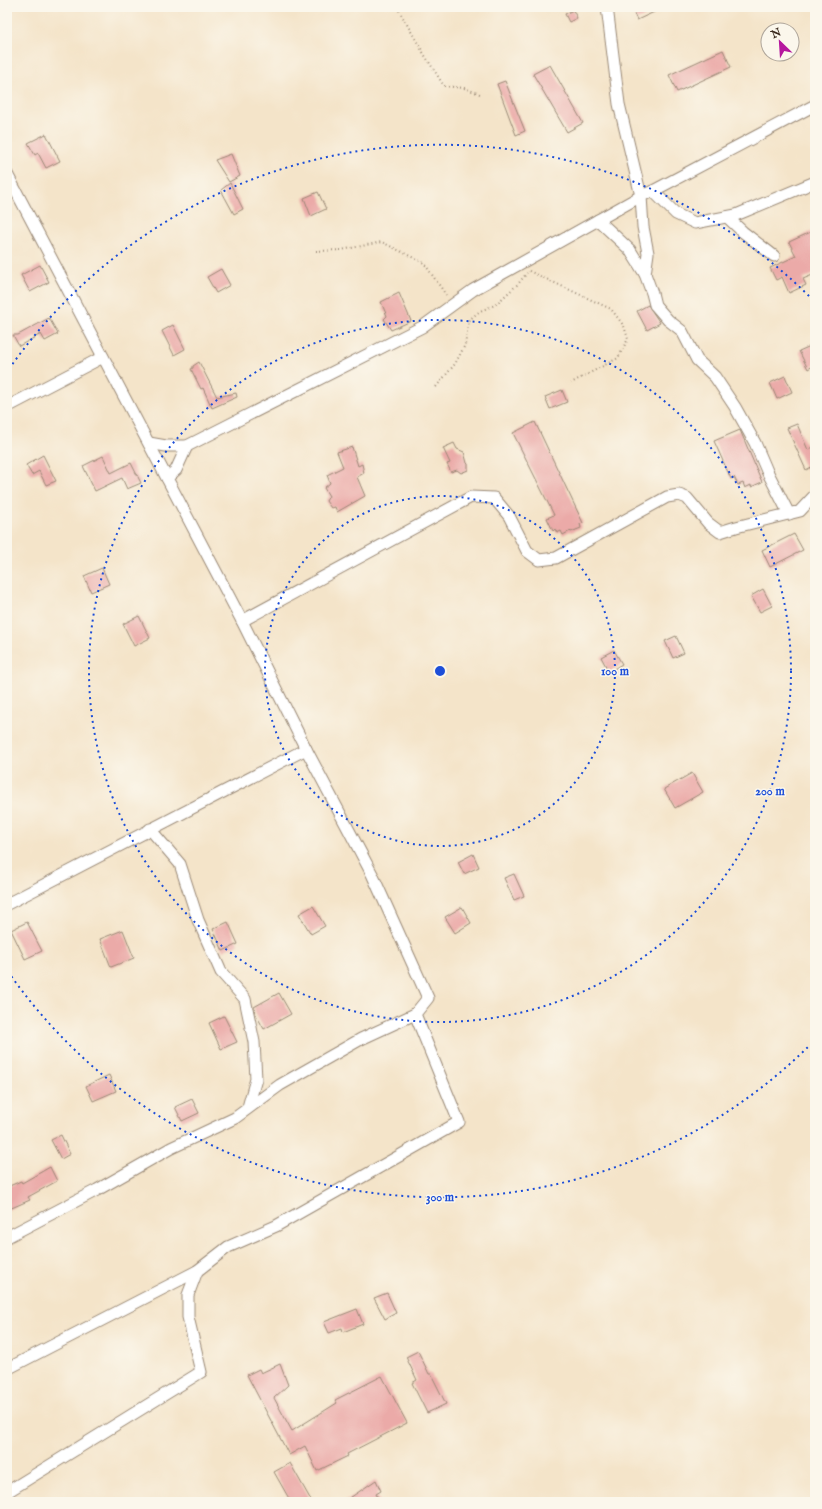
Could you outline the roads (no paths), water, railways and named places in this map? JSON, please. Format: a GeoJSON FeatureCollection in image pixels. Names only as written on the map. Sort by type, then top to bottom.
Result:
{"type":"FeatureCollection","features":[{"type":"Feature","properties":{"kind":"street"},"geometry":{"type":"LineString","coordinates":[[607,7],[619,104],[641,196],[643,227],[648,253],[645,274]]}},
{"type":"Feature","properties":{"kind":"street"},"geometry":{"type":"LineString","coordinates":[[149,443],[166,446],[187,446],[422,327],[473,290],[641,196],[815,105]]}},
{"type":"Feature","properties":{"kind":"street"},"geometry":{"type":"LineString","coordinates":[[7,174],[242,621],[306,749],[372,874],[428,998],[415,1014],[361,1039],[280,1084],[234,1118],[171,1148],[97,1190],[7,1237]]}},
{"type":"Feature","properties":{"kind":"street"},"geometry":{"type":"LineString","coordinates":[[652,191],[676,214],[695,222],[736,215],[815,182]]}},
{"type":"Feature","properties":{"kind":"street"},"geometry":{"type":"LineString","coordinates":[[727,217],[743,232],[774,256]]}},
{"type":"Feature","properties":{"kind":"street"},"geometry":{"type":"LineString","coordinates":[[598,220],[630,250],[645,274],[655,304],[668,320],[682,332],[697,360],[715,377],[735,407],[755,443],[767,471],[789,514]]}},
{"type":"Feature","properties":{"kind":"street"},"geometry":{"type":"LineString","coordinates":[[7,407],[104,357]]}},
{"type":"Feature","properties":{"kind":"street"},"geometry":{"type":"LineString","coordinates":[[167,478],[176,470],[187,446]]}},
{"type":"Feature","properties":{"kind":"street"},"geometry":{"type":"LineString","coordinates":[[242,621],[471,497],[494,498],[509,516],[527,551],[539,560],[556,558],[667,497],[679,495],[687,498],[708,523],[720,532],[800,511],[815,495]]}},
{"type":"Feature","properties":{"kind":"street"},"geometry":{"type":"LineString","coordinates":[[7,904],[306,749]]}},
{"type":"Feature","properties":{"kind":"street"},"geometry":{"type":"LineString","coordinates":[[150,829],[180,864],[198,920],[221,972],[246,1000],[254,1042],[256,1079],[248,1108]]}},
{"type":"Feature","properties":{"kind":"street"},"geometry":{"type":"LineString","coordinates":[[7,1369],[197,1271],[228,1247],[276,1226],[459,1122],[415,1014]]}},
{"type":"Feature","properties":{"kind":"street"},"geometry":{"type":"LineString","coordinates":[[7,1492],[201,1372],[188,1317],[188,1295],[197,1271]]}}]}
